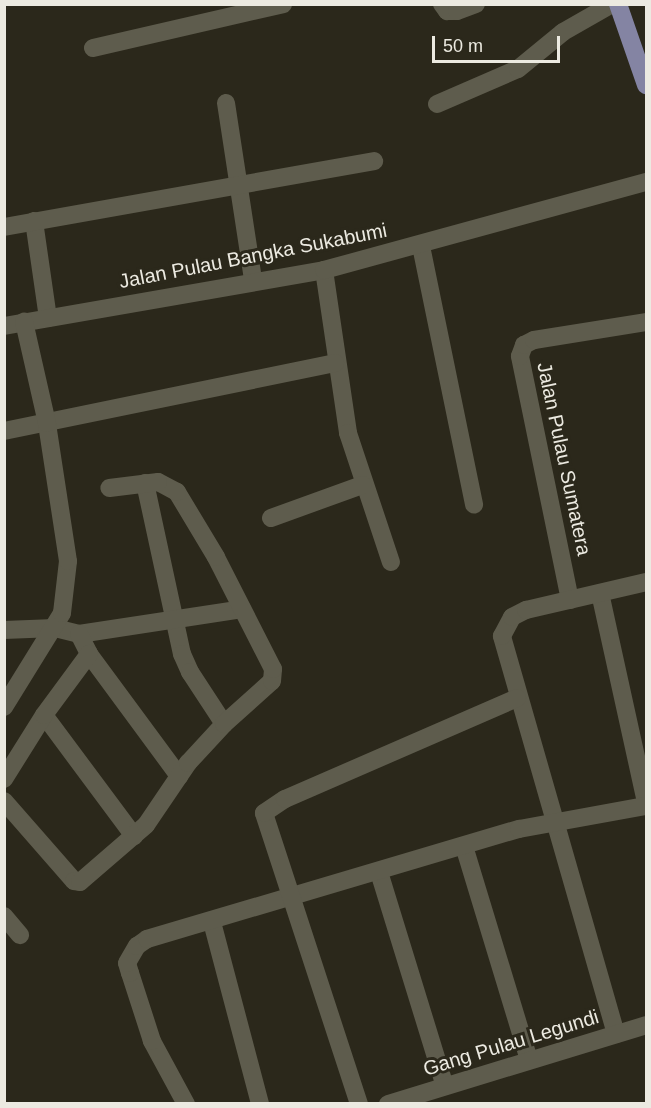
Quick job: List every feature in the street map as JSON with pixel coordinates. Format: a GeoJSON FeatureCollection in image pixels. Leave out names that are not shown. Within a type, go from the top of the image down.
{"type":"FeatureCollection","features":[{"type":"Feature","properties":{"kind":"main road"},"geometry":{"type":"LineString","coordinates":[[618,4],[646,85]]}},
{"type":"Feature","properties":{"kind":"street"},"geometry":{"type":"LineString","coordinates":[[442,4],[447,11],[457,11],[476,4]]}},
{"type":"Feature","properties":{"kind":"street"},"geometry":{"type":"LineString","coordinates":[[437,104],[518,69],[563,32],[612,4]]}},
{"type":"Feature","properties":{"kind":"street"},"geometry":{"type":"LineString","coordinates":[[93,48],[273,6]]}},
{"type":"Feature","properties":{"kind":"street"},"geometry":{"type":"LineString","coordinates":[[226,104],[253,280]]}},
{"type":"Feature","properties":{"kind":"street"},"geometry":{"type":"LineString","coordinates":[[4,226],[374,161]]}},
{"type":"Feature","properties":{"kind":"street","name":"Jalan Pulau Bangka Sukabumi"},"geometry":{"type":"LineString","coordinates":[[4,326],[253,280],[324,270],[421,246],[646,182]]}},
{"type":"Feature","properties":{"kind":"street"},"geometry":{"type":"LineString","coordinates":[[34,221],[48,318]]}},
{"type":"Feature","properties":{"kind":"street"},"geometry":{"type":"LineString","coordinates":[[421,246],[474,505]]}},
{"type":"Feature","properties":{"kind":"street"},"geometry":{"type":"LineString","coordinates":[[324,270],[335,363],[363,486],[391,562]]}},
{"type":"Feature","properties":{"kind":"street"},"geometry":{"type":"LineString","coordinates":[[4,707],[55,628],[62,613],[68,561],[47,423],[24,322]]}},
{"type":"Feature","properties":{"kind":"street","name":"Jalan Pulau Sumatera"},"geometry":{"type":"LineString","coordinates":[[570,600],[520,356],[524,345],[534,340],[646,322]]}},
{"type":"Feature","properties":{"kind":"street"},"geometry":{"type":"LineString","coordinates":[[4,431],[335,363]]}},
{"type":"Feature","properties":{"kind":"street"},"geometry":{"type":"LineString","coordinates":[[4,801],[76,883],[134,836],[157,814],[179,776],[224,724],[267,687],[274,676],[242,609],[177,492],[168,484],[145,483],[109,488]]}},
{"type":"Feature","properties":{"kind":"street"},"geometry":{"type":"LineString","coordinates":[[145,483],[174,619],[190,672],[224,724]]}},
{"type":"Feature","properties":{"kind":"street"},"geometry":{"type":"LineString","coordinates":[[271,518],[363,486]]}},
{"type":"Feature","properties":{"kind":"street"},"geometry":{"type":"LineString","coordinates":[[616,1034],[502,636],[504,626],[526,610],[646,582]]}},
{"type":"Feature","properties":{"kind":"street"},"geometry":{"type":"LineString","coordinates":[[186,1104],[152,1041],[128,963],[137,946],[147,939],[292,899],[519,829],[556,824],[646,804],[600,593]]}},
{"type":"Feature","properties":{"kind":"street"},"geometry":{"type":"LineString","coordinates":[[4,630],[55,628],[79,633],[242,609]]}},
{"type":"Feature","properties":{"kind":"street"},"geometry":{"type":"LineString","coordinates":[[79,633],[89,654],[179,776]]}},
{"type":"Feature","properties":{"kind":"street"},"geometry":{"type":"LineString","coordinates":[[4,779],[44,715],[89,654]]}},
{"type":"Feature","properties":{"kind":"street"},"geometry":{"type":"LineString","coordinates":[[359,1104],[264,817],[267,809],[518,698]]}},
{"type":"Feature","properties":{"kind":"street"},"geometry":{"type":"LineString","coordinates":[[44,715],[134,836]]}},
{"type":"Feature","properties":{"kind":"street"},"geometry":{"type":"LineString","coordinates":[[464,846],[529,1060]]}},
{"type":"Feature","properties":{"kind":"street"},"geometry":{"type":"LineString","coordinates":[[379,872],[445,1086]]}},
{"type":"Feature","properties":{"kind":"street"},"geometry":{"type":"LineString","coordinates":[[4,916],[20,935]]}},
{"type":"Feature","properties":{"kind":"street"},"geometry":{"type":"LineString","coordinates":[[212,922],[260,1104]]}},
{"type":"Feature","properties":{"kind":"street","name":"Gang Pulau Legundi"},"geometry":{"type":"LineString","coordinates":[[388,1104],[646,1025]]}}]}
